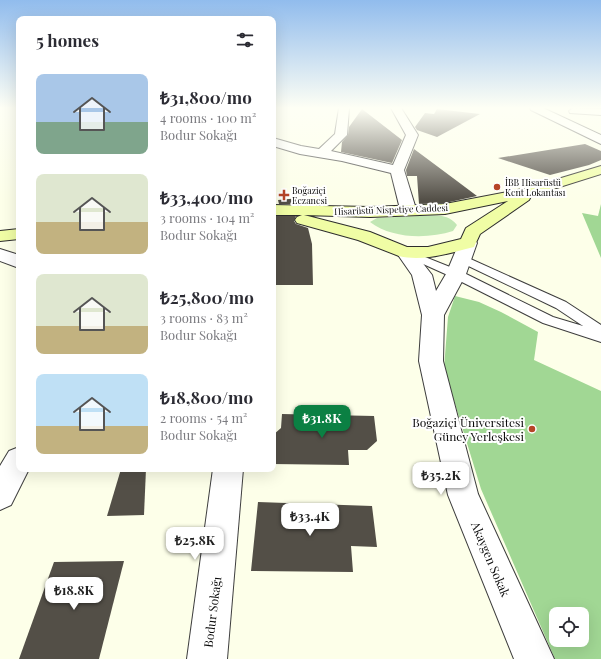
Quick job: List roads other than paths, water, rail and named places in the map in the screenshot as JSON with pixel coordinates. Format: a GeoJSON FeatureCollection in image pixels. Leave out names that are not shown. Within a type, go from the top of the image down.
{"type":"FeatureCollection","features":[{"type":"Feature","properties":{"kind":"main road","name":"Hisarüstü Nispetiye Caddesi"},"geometry":{"type":"LineString","coordinates":[[276,210],[370,212],[408,209],[445,209],[531,192],[601,170]]}},
{"type":"Feature","properties":{"kind":"main road","name":"Hisarüstü Nispetiye Caddesi"},"geometry":{"type":"LineString","coordinates":[[276,215],[317,222],[364,236],[404,252],[464,252],[531,192]]}},
{"type":"Feature","properties":{"kind":"main road"},"geometry":{"type":"LineString","coordinates":[[445,209],[462,216],[469,224],[464,252]]}},
{"type":"Feature","properties":{"kind":"main road"},"geometry":{"type":"LineString","coordinates":[[364,236],[357,229],[360,221],[370,212]]}},
{"type":"Feature","properties":{"kind":"main road"},"geometry":{"type":"LineString","coordinates":[[0,236],[16,234]]}},
{"type":"Feature","properties":{"kind":"street"},"geometry":{"type":"LineString","coordinates":[[321,154],[337,139]]}},
{"type":"Feature","properties":{"kind":"street"},"geometry":{"type":"LineString","coordinates":[[408,209],[397,170],[410,139]]}},
{"type":"Feature","properties":{"kind":"street"},"geometry":{"type":"LineString","coordinates":[[276,143],[300,150],[342,157],[397,170]]}},
{"type":"Feature","properties":{"kind":"street"},"geometry":{"type":"LineString","coordinates":[[404,252],[422,275],[433,315]]}},
{"type":"Feature","properties":{"kind":"street"},"geometry":{"type":"LineString","coordinates":[[433,315],[464,252]]}},
{"type":"Feature","properties":{"kind":"street"},"geometry":{"type":"LineString","coordinates":[[0,254],[16,261]]}},
{"type":"Feature","properties":{"kind":"street","name":"Akaygen Sokak"},"geometry":{"type":"LineString","coordinates":[[433,315],[431,360],[463,495],[534,659]]}},
{"type":"Feature","properties":{"kind":"street"},"geometry":{"type":"LineString","coordinates":[[0,494],[16,465]]}},
{"type":"Feature","properties":{"kind":"street","name":"Bodur Sokağı"},"geometry":{"type":"LineString","coordinates":[[207,659],[228,472]]}},
{"type":"Feature","properties":{"kind":"lane"},"geometry":{"type":"LineString","coordinates":[[404,252],[464,252],[561,305],[601,332]]}},
{"type":"Feature","properties":{"kind":"lane"},"geometry":{"type":"LineString","coordinates":[[464,252],[548,320],[601,338]]}},
{"type":"Feature","properties":{"kind":"place","name":"İBB Hisarüstü Kent Lokantası"},"geometry":{"type":"Point","coordinates":[497,187]}},
{"type":"Feature","properties":{"kind":"place","name":"Boğaziçi Eczanesi"},"geometry":{"type":"Point","coordinates":[284,195]}},
{"type":"Feature","properties":{"kind":"place","name":"Boğaziçi Üniversitesi Güney Yerleşkesi"},"geometry":{"type":"Point","coordinates":[532,429]}}]}
